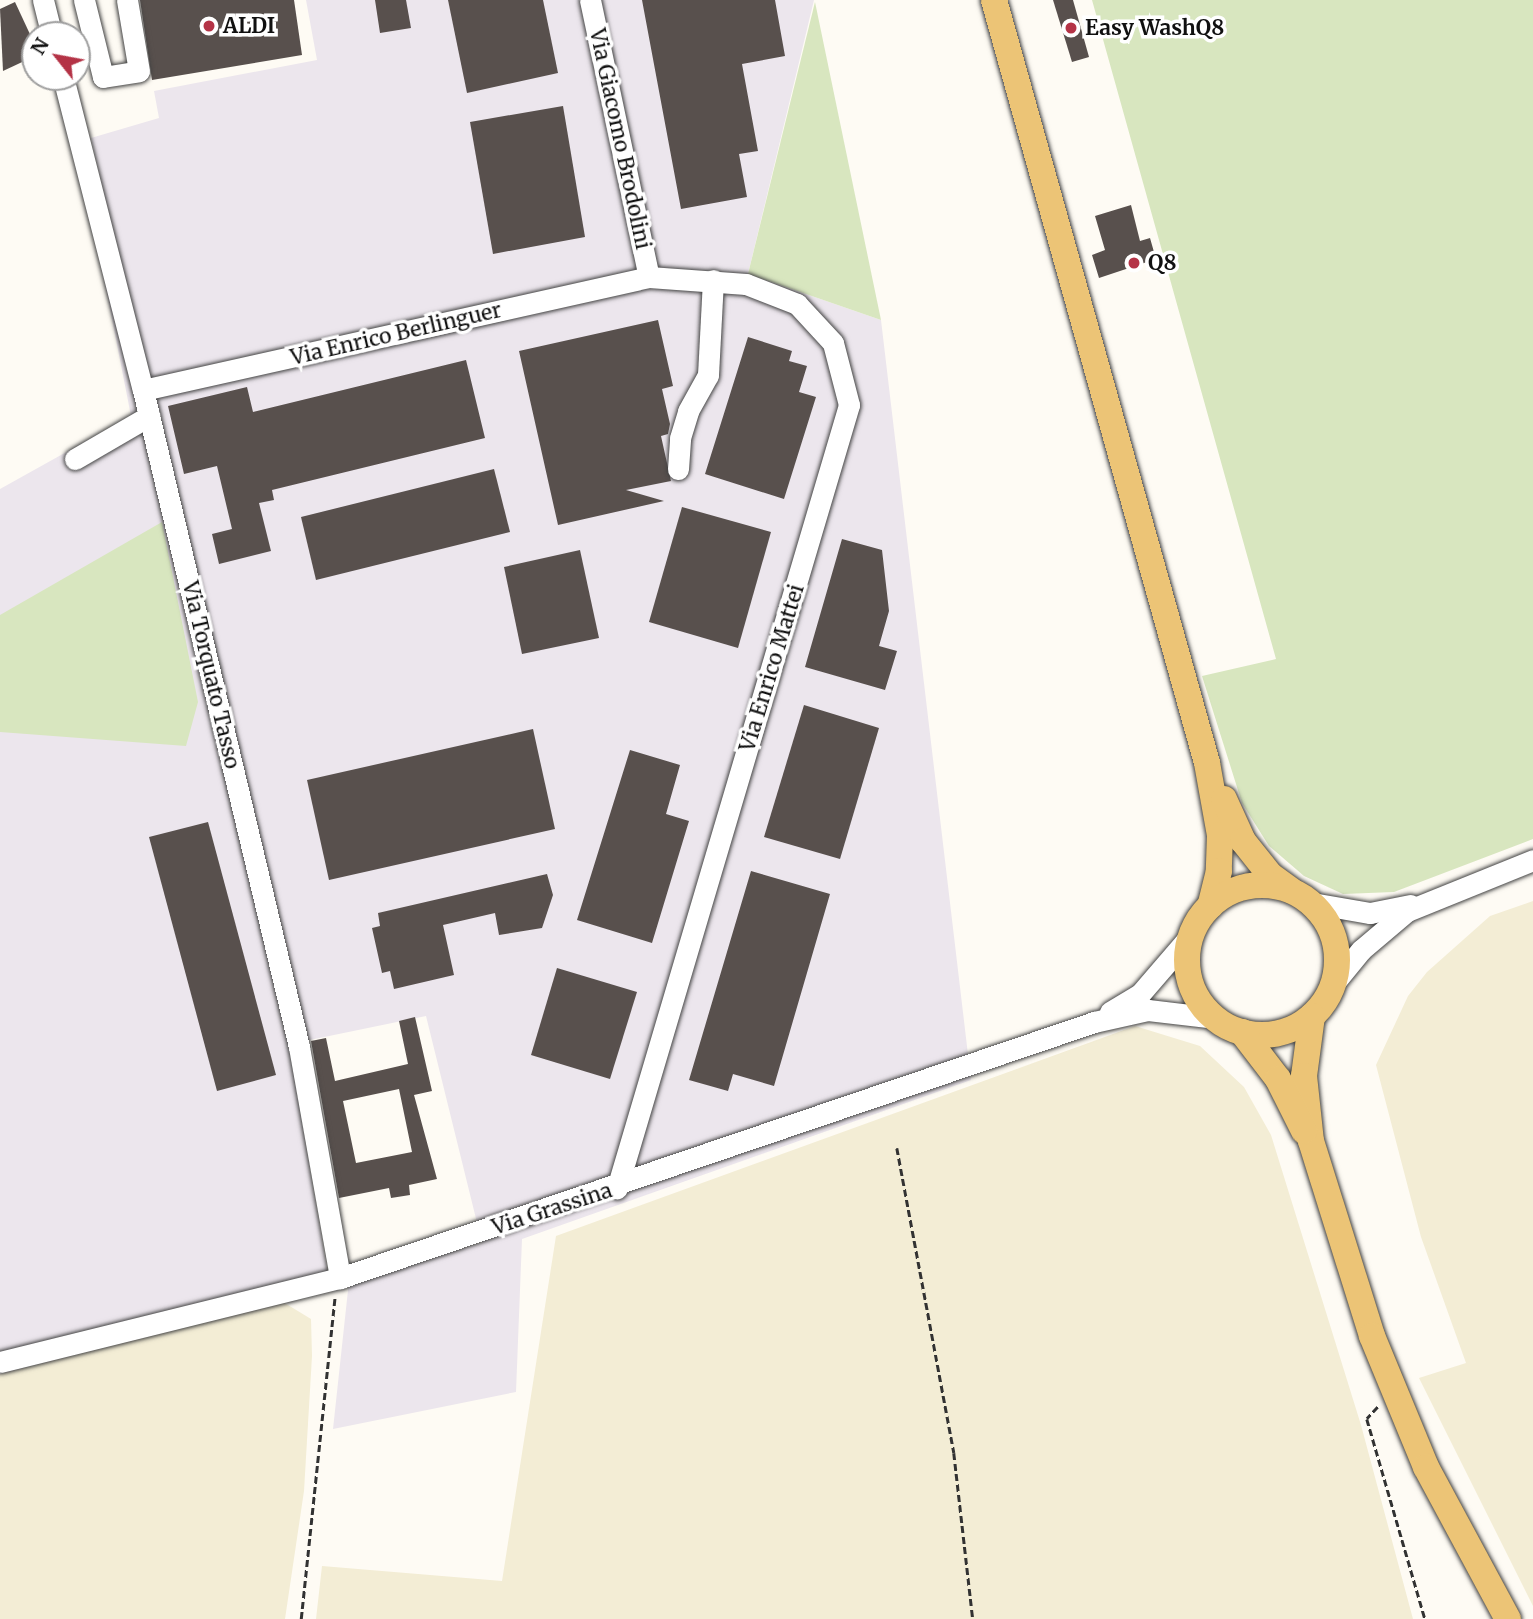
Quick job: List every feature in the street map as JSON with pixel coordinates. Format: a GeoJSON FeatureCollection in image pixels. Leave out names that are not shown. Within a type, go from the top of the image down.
{"type":"FeatureCollection","features":[{"type":"Feature","properties":{"kind":"main road"},"geometry":{"type":"LineString","coordinates":[[994,0],[1206,763],[1220,835],[1219,870],[1210,906],[1192,935],[1188,959],[1191,984],[1215,1018],[1242,1032],[1268,1035],[1293,1028],[1312,1016],[1334,983],[1335,939],[1301,897],[1270,875],[1243,841],[1206,763]]}},
{"type":"Feature","properties":{"kind":"main road"},"geometry":{"type":"LineString","coordinates":[[1210,906],[1228,893],[1252,885],[1301,897]]}},
{"type":"Feature","properties":{"kind":"main road"},"geometry":{"type":"LineString","coordinates":[[1312,1016],[1304,1076],[1311,1140],[1372,1336],[1426,1467],[1508,1619]]}},
{"type":"Feature","properties":{"kind":"main road"},"geometry":{"type":"LineString","coordinates":[[1242,1032],[1278,1079],[1311,1140]]}},
{"type":"Feature","properties":{"kind":"street"},"geometry":{"type":"LineString","coordinates":[[84,0],[103,78],[139,71],[127,0]]}},
{"type":"Feature","properties":{"kind":"street","name":"Via Giacomo Brodolini"},"geometry":{"type":"LineString","coordinates":[[590,0],[649,277]]}},
{"type":"Feature","properties":{"kind":"street"},"geometry":{"type":"LineString","coordinates":[[51,1],[52,21]]}},
{"type":"Feature","properties":{"kind":"street","name":"Via Torquato Tasso"},"geometry":{"type":"LineString","coordinates":[[67,91],[143,390],[299,1047],[340,1278]]}},
{"type":"Feature","properties":{"kind":"street","name":"Via Enrico Mattei"},"geometry":{"type":"LineString","coordinates":[[617,1188],[849,405],[833,342],[816,321],[797,304],[747,284],[649,277]]}},
{"type":"Feature","properties":{"kind":"street","name":"Via Enrico Berlinguer"},"geometry":{"type":"LineString","coordinates":[[143,390],[649,277]]}},
{"type":"Feature","properties":{"kind":"street"},"geometry":{"type":"LineString","coordinates":[[678,469],[680,438],[688,411],[708,375],[713,280]]}},
{"type":"Feature","properties":{"kind":"street"},"geometry":{"type":"LineString","coordinates":[[75,459],[149,416]]}},
{"type":"Feature","properties":{"kind":"street"},"geometry":{"type":"LineString","coordinates":[[1301,897],[1370,913],[1423,902],[1533,859]]}},
{"type":"Feature","properties":{"kind":"street"},"geometry":{"type":"LineString","coordinates":[[1334,983],[1387,925],[1423,902]]}},
{"type":"Feature","properties":{"kind":"street","name":"Via Grassina"},"geometry":{"type":"LineString","coordinates":[[1094,1022],[1140,994],[1192,935]]}},
{"type":"Feature","properties":{"kind":"street","name":"Via Grassina"},"geometry":{"type":"LineString","coordinates":[[0,1362],[340,1278],[617,1188],[1094,1022],[1148,1010],[1215,1018]]}},
{"type":"Feature","properties":{"kind":"path"},"geometry":{"type":"LineString","coordinates":[[897,1148],[954,1453],[973,1619]]}},
{"type":"Feature","properties":{"kind":"path"},"geometry":{"type":"LineString","coordinates":[[301,1619],[330,1321],[340,1278]]}},
{"type":"Feature","properties":{"kind":"path"},"geometry":{"type":"LineString","coordinates":[[1394,1391],[1367,1419],[1425,1619]]}},
{"type":"Feature","properties":{"kind":"shaded area"},"geometry":{"type":"Polygon","coordinates":[[[306,0],[814,0],[748,274],[881,320],[971,1080],[522,1239],[516,1392],[333,1429],[349,1281],[482,1243],[426,1016],[300,1042],[290,1052],[330,1287],[112,1348],[0,1374],[0,489],[131,416],[98,248],[114,238],[91,138],[159,118],[154,91],[317,60],[306,0]]]}},
{"type":"Feature","properties":{"kind":"shaded area"},"geometry":{"type":"Polygon","coordinates":[[[1533,901],[1533,1606],[1419,1378],[1466,1363],[1421,1237],[1376,1065],[1408,996],[1427,972],[1490,916],[1533,901]]]}},
{"type":"Feature","properties":{"kind":"shaded area"},"geometry":{"type":"Polygon","coordinates":[[[1135,1026],[1200,1046],[1244,1087],[1271,1135],[1361,1425],[1413,1619],[316,1619],[322,1566],[502,1581],[556,1236],[1135,1026]]]}},
{"type":"Feature","properties":{"kind":"shaded area"},"geometry":{"type":"Polygon","coordinates":[[[283,1302],[311,1319],[312,1356],[304,1491],[285,1619],[0,1619],[0,1374],[283,1302]]]}},
{"type":"Feature","properties":{"kind":"green space"},"geometry":{"type":"Polygon","coordinates":[[[1092,0],[1533,0],[1533,839],[1394,892],[1343,894],[1304,876],[1269,846],[1242,803],[1202,676],[1276,659],[1092,0]]]}},
{"type":"Feature","properties":{"kind":"green space"},"geometry":{"type":"Polygon","coordinates":[[[815,2],[881,320],[748,274],[815,2]]]}},
{"type":"Feature","properties":{"kind":"green space"},"geometry":{"type":"Polygon","coordinates":[[[162,522],[198,702],[186,746],[0,732],[0,615],[162,522]]]}},
{"type":"Feature","properties":{"kind":"building"},"geometry":{"type":"Polygon","coordinates":[[[140,0],[294,0],[302,55],[152,80],[140,0]]]}},
{"type":"Feature","properties":{"kind":"building"},"geometry":{"type":"Polygon","coordinates":[[[375,0],[406,0],[411,28],[380,33],[375,0]]]}},
{"type":"Feature","properties":{"kind":"building"},"geometry":{"type":"Polygon","coordinates":[[[448,0],[543,0],[558,73],[467,93],[448,0]]]}},
{"type":"Feature","properties":{"kind":"building"},"geometry":{"type":"Polygon","coordinates":[[[642,0],[775,0],[785,56],[742,64],[758,151],[739,154],[747,197],[681,209],[642,0]]]}},
{"type":"Feature","properties":{"kind":"building","name":"Easy WashQ8"},"geometry":{"type":"Polygon","coordinates":[[[1053,0],[1073,0],[1089,57],[1072,62],[1053,0]]]}},
{"type":"Feature","properties":{"kind":"building"},"geometry":{"type":"Polygon","coordinates":[[[15,2],[24,21],[21,21],[21,63],[3,71],[0,9],[15,2]]]}},
{"type":"Feature","properties":{"kind":"building"},"geometry":{"type":"Polygon","coordinates":[[[563,106],[585,237],[493,254],[470,122],[563,106]]]}},
{"type":"Feature","properties":{"kind":"building"},"geometry":{"type":"Polygon","coordinates":[[[1131,205],[1140,241],[1150,238],[1156,259],[1099,278],[1092,255],[1105,250],[1095,216],[1131,205]]]}},
{"type":"Feature","properties":{"kind":"building"},"geometry":{"type":"Polygon","coordinates":[[[658,320],[673,386],[662,389],[670,424],[668,434],[661,436],[671,481],[626,490],[664,501],[558,525],[519,351],[658,320]]]}},
{"type":"Feature","properties":{"kind":"building"},"geometry":{"type":"Polygon","coordinates":[[[748,337],[792,351],[789,361],[807,366],[799,392],[816,397],[784,499],[705,474],[748,337]]]}},
{"type":"Feature","properties":{"kind":"building"},"geometry":{"type":"Polygon","coordinates":[[[466,360],[485,438],[272,490],[274,500],[259,503],[271,551],[219,564],[212,534],[232,529],[217,466],[184,474],[168,406],[247,387],[253,412],[466,360]]]}},
{"type":"Feature","properties":{"kind":"building"},"geometry":{"type":"Polygon","coordinates":[[[494,469],[510,532],[316,580],[301,517],[494,469]]]}},
{"type":"Feature","properties":{"kind":"building"},"geometry":{"type":"Polygon","coordinates":[[[682,507],[771,532],[738,648],[649,622],[682,507]]]}},
{"type":"Feature","properties":{"kind":"building"},"geometry":{"type":"Polygon","coordinates":[[[842,539],[882,550],[889,611],[879,646],[897,651],[885,690],[805,667],[842,539]]]}},
{"type":"Feature","properties":{"kind":"building"},"geometry":{"type":"Polygon","coordinates":[[[580,550],[599,638],[522,654],[504,567],[580,550]]]}},
{"type":"Feature","properties":{"kind":"building"},"geometry":{"type":"Polygon","coordinates":[[[804,705],[879,728],[840,859],[764,837],[804,705]]]}},
{"type":"Feature","properties":{"kind":"building"},"geometry":{"type":"Polygon","coordinates":[[[533,729],[555,829],[329,880],[307,780],[533,729]]]}},
{"type":"Feature","properties":{"kind":"building"},"geometry":{"type":"Polygon","coordinates":[[[630,750],[680,765],[666,814],[689,821],[652,943],[577,920],[630,750]]]}},
{"type":"Feature","properties":{"kind":"building"},"geometry":{"type":"Polygon","coordinates":[[[208,822],[276,1075],[217,1091],[149,837],[208,822]]]}},
{"type":"Feature","properties":{"kind":"building"},"geometry":{"type":"Polygon","coordinates":[[[751,871],[830,894],[774,1086],[733,1074],[728,1091],[689,1080],[751,871]]]}},
{"type":"Feature","properties":{"kind":"building"},"geometry":{"type":"Polygon","coordinates":[[[547,874],[553,895],[542,928],[499,935],[495,913],[443,925],[454,975],[394,989],[390,971],[382,973],[372,928],[380,926],[378,913],[547,874]]]}},
{"type":"Feature","properties":{"kind":"building"},"geometry":{"type":"Polygon","coordinates":[[[557,968],[637,992],[610,1079],[531,1055],[557,968]]]}},
{"type":"Feature","properties":{"kind":"building"},"geometry":{"type":"Polygon","coordinates":[[[415,1017],[432,1091],[414,1095],[437,1179],[409,1185],[410,1195],[391,1198],[389,1188],[339,1198],[311,1041],[326,1038],[335,1081],[408,1064],[399,1021],[415,1017]],[[399,1089],[343,1101],[356,1163],[412,1152],[399,1089]]]}},
{"type":"Feature","properties":{"kind":"place","name":"ALDI"},"geometry":{"type":"Point","coordinates":[209,26]}},
{"type":"Feature","properties":{"kind":"place","name":"Easy WashQ8"},"geometry":{"type":"Point","coordinates":[1071,28]}},
{"type":"Feature","properties":{"kind":"place","name":"Q8"},"geometry":{"type":"Point","coordinates":[1134,263]}}]}
